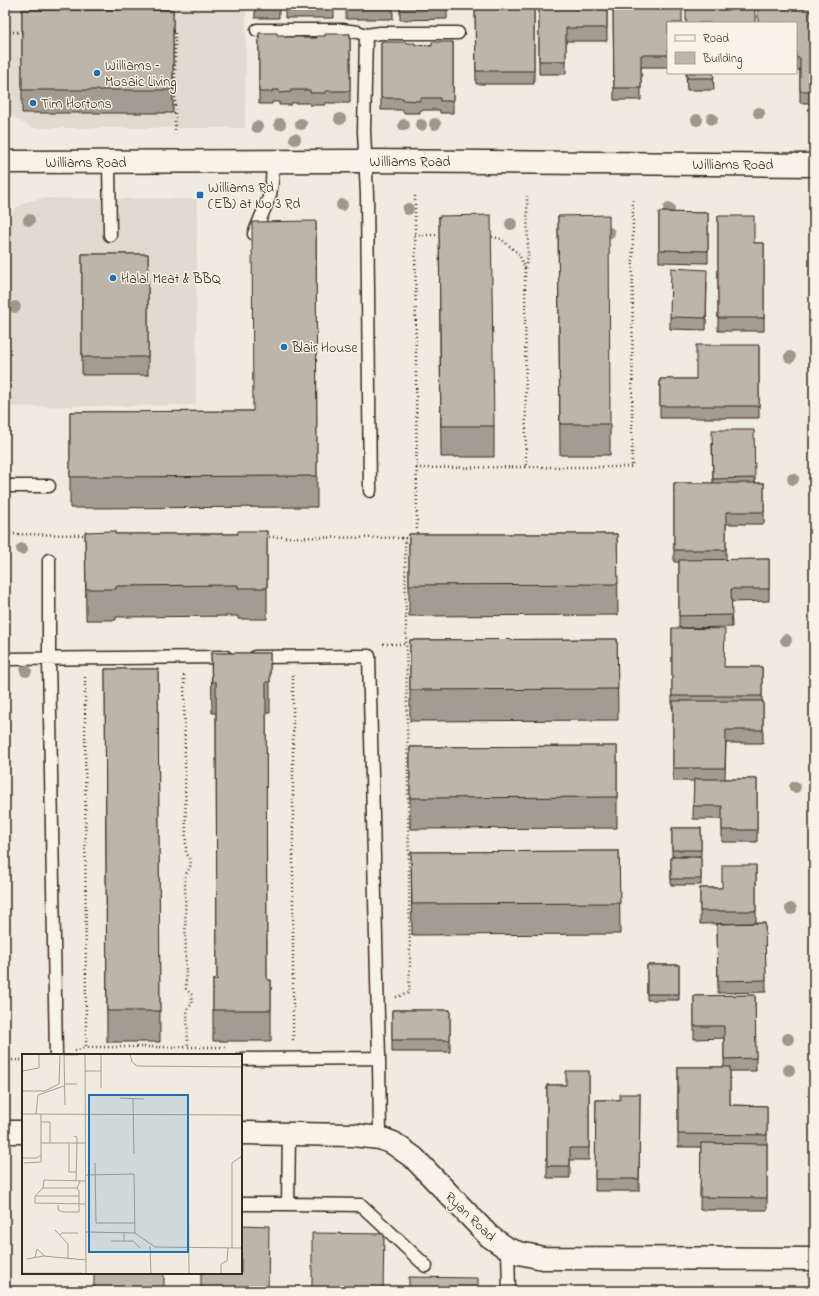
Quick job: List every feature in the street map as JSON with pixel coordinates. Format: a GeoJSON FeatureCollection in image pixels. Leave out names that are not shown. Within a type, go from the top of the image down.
{"type":"FeatureCollection","features":[{"type":"Feature","properties":{"kind":"street","name":"Williams Road"},"geometry":{"type":"LineString","coordinates":[[5,162],[365,161],[814,165]]}},
{"type":"Feature","properties":{"kind":"street"},"geometry":{"type":"LineString","coordinates":[[5,1132],[22,1132]]}},
{"type":"Feature","properties":{"kind":"street","name":"Ryan Road"},"geometry":{"type":"LineString","coordinates":[[242,1133],[353,1135],[380,1138],[393,1143],[405,1150],[489,1236],[508,1249],[519,1253],[544,1258],[814,1259]]}},
{"type":"Feature","properties":{"kind":"lane"},"geometry":{"type":"LineString","coordinates":[[257,30],[350,30],[366,35],[380,33],[458,33]]}},
{"type":"Feature","properties":{"kind":"lane"},"geometry":{"type":"LineString","coordinates":[[366,35],[365,161],[367,195],[370,491]]}},
{"type":"Feature","properties":{"kind":"lane"},"geometry":{"type":"LineString","coordinates":[[254,234],[268,203],[272,182],[273,161]]}},
{"type":"Feature","properties":{"kind":"lane"},"geometry":{"type":"LineString","coordinates":[[109,162],[110,235]]}},
{"type":"Feature","properties":{"kind":"lane"},"geometry":{"type":"LineString","coordinates":[[5,486],[49,486]]}},
{"type":"Feature","properties":{"kind":"lane"},"geometry":{"type":"LineString","coordinates":[[49,560],[49,659],[56,1054]]}},
{"type":"Feature","properties":{"kind":"lane"},"geometry":{"type":"LineString","coordinates":[[5,659],[370,656],[380,1138]]}},
{"type":"Feature","properties":{"kind":"lane"},"geometry":{"type":"LineString","coordinates":[[242,1059],[379,1058]]}},
{"type":"Feature","properties":{"kind":"lane"},"geometry":{"type":"LineString","coordinates":[[288,1134],[288,1204]]}},
{"type":"Feature","properties":{"kind":"lane"},"geometry":{"type":"LineString","coordinates":[[242,1204],[361,1205],[426,1266]]}},
{"type":"Feature","properties":{"kind":"lane"},"geometry":{"type":"LineString","coordinates":[[508,1249],[509,1291]]}},
{"type":"Feature","properties":{"kind":"path"},"geometry":{"type":"LineString","coordinates":[[167,31],[175,31],[175,134]]}},
{"type":"Feature","properties":{"kind":"path"},"geometry":{"type":"LineString","coordinates":[[5,32],[28,32]]}},
{"type":"Feature","properties":{"kind":"path"},"geometry":{"type":"LineString","coordinates":[[415,196],[416,538]]}},
{"type":"Feature","properties":{"kind":"path"},"geometry":{"type":"LineString","coordinates":[[526,468],[525,269],[528,258],[527,196]]}},
{"type":"Feature","properties":{"kind":"path"},"geometry":{"type":"LineString","coordinates":[[416,468],[632,468],[633,197]]}},
{"type":"Feature","properties":{"kind":"path"},"geometry":{"type":"LineString","coordinates":[[415,235],[446,234]]}},
{"type":"Feature","properties":{"kind":"path"},"geometry":{"type":"LineString","coordinates":[[484,235],[501,239],[519,254],[525,269]]}},
{"type":"Feature","properties":{"kind":"path"},"geometry":{"type":"LineString","coordinates":[[6,534],[94,535]]}},
{"type":"Feature","properties":{"kind":"path"},"geometry":{"type":"LineString","coordinates":[[262,536],[424,538]]}},
{"type":"Feature","properties":{"kind":"path"},"geometry":{"type":"LineString","coordinates":[[378,1003],[409,993],[410,964],[405,538]]}},
{"type":"Feature","properties":{"kind":"path"},"geometry":{"type":"LineString","coordinates":[[188,1047],[187,1009],[192,1004],[192,995],[186,989],[185,875],[191,868],[191,859],[186,853],[184,673],[189,672]]}},
{"type":"Feature","properties":{"kind":"path"},"geometry":{"type":"LineString","coordinates":[[292,672],[293,1047]]}},
{"type":"Feature","properties":{"kind":"path"},"geometry":{"type":"LineString","coordinates":[[85,673],[86,1048],[233,1047]]}},
{"type":"Feature","properties":{"kind":"path"},"geometry":{"type":"LineString","coordinates":[[8,1060],[22,1060]]}},
{"type":"Feature","properties":{"kind":"shaded area"},"geometry":{"type":"Polygon","coordinates":[[[8,5],[246,5],[245,128],[33,128],[17,120],[10,112],[8,5]]]}},
{"type":"Feature","properties":{"kind":"shaded area"},"geometry":{"type":"Polygon","coordinates":[[[42,198],[197,199],[196,405],[6,407],[10,220],[14,210],[23,203],[42,198]]]}},
{"type":"Feature","properties":{"kind":"building"},"geometry":{"type":"Polygon","coordinates":[[[279,5],[279,6],[255,6],[279,5]]]}},
{"type":"Feature","properties":{"kind":"building"},"geometry":{"type":"Polygon","coordinates":[[[334,5],[334,6],[285,6],[334,5]]]}},
{"type":"Feature","properties":{"kind":"building"},"geometry":{"type":"Polygon","coordinates":[[[346,5],[393,5],[393,7],[346,7],[346,5]]]}},
{"type":"Feature","properties":{"kind":"building"},"geometry":{"type":"Polygon","coordinates":[[[400,5],[447,5],[447,7],[400,7],[400,5]]]}},
{"type":"Feature","properties":{"kind":"building"},"geometry":{"type":"Polygon","coordinates":[[[475,5],[534,5],[534,71],[476,71],[475,5]]]}},
{"type":"Feature","properties":{"kind":"building"},"geometry":{"type":"Polygon","coordinates":[[[539,5],[607,5],[607,28],[566,28],[566,61],[539,61],[539,5]]]}},
{"type":"Feature","properties":{"kind":"building"},"geometry":{"type":"Polygon","coordinates":[[[613,5],[682,5],[682,22],[667,22],[667,55],[641,55],[641,88],[614,88],[613,5]]]}},
{"type":"Feature","properties":{"kind":"building"},"geometry":{"type":"Polygon","coordinates":[[[686,5],[755,5],[755,22],[686,22],[686,5]]]}},
{"type":"Feature","properties":{"kind":"building"},"geometry":{"type":"Polygon","coordinates":[[[758,5],[814,5],[814,91],[800,91],[800,58],[797,58],[797,22],[758,22],[758,5]]]}},
{"type":"Feature","properties":{"kind":"building","name":"Williams – Mosaic Living"},"geometry":{"type":"Polygon","coordinates":[[[22,10],[173,10],[173,90],[22,90],[22,10]]]}},
{"type":"Feature","properties":{"kind":"building"},"geometry":{"type":"Polygon","coordinates":[[[259,33],[277,33],[277,35],[284,35],[284,37],[303,38],[317,38],[317,36],[325,36],[325,34],[350,34],[350,91],[325,91],[325,93],[310,93],[310,90],[291,90],[291,92],[279,93],[279,90],[272,90],[272,92],[259,92],[259,33]]]}},
{"type":"Feature","properties":{"kind":"building"},"geometry":{"type":"Polygon","coordinates":[[[381,42],[406,42],[415,43],[415,45],[432,46],[432,42],[453,42],[453,101],[440,101],[440,98],[420,98],[420,101],[403,100],[403,98],[381,98],[381,42]]]}},
{"type":"Feature","properties":{"kind":"building"},"geometry":{"type":"Polygon","coordinates":[[[687,74],[713,74],[714,78],[687,78],[687,74]]]}},
{"type":"Feature","properties":{"kind":"building"},"geometry":{"type":"Polygon","coordinates":[[[659,212],[708,213],[708,251],[659,250],[659,212]]]}},
{"type":"Feature","properties":{"kind":"building"},"geometry":{"type":"Polygon","coordinates":[[[491,215],[494,426],[441,426],[439,216],[491,215]]]}},
{"type":"Feature","properties":{"kind":"building"},"geometry":{"type":"Polygon","coordinates":[[[609,215],[610,424],[560,424],[558,216],[609,215]]]}},
{"type":"Feature","properties":{"kind":"building"},"geometry":{"type":"Polygon","coordinates":[[[718,216],[754,216],[754,243],[764,243],[764,318],[718,318],[718,216]]]}},
{"type":"Feature","properties":{"kind":"building","name":"Blair House"},"geometry":{"type":"Polygon","coordinates":[[[316,221],[317,476],[70,477],[70,412],[253,411],[252,222],[316,221]]]}},
{"type":"Feature","properties":{"kind":"building"},"geometry":{"type":"Polygon","coordinates":[[[82,254],[148,254],[148,357],[82,357],[82,254]]]}},
{"type":"Feature","properties":{"kind":"building"},"geometry":{"type":"Polygon","coordinates":[[[671,268],[707,270],[706,318],[670,317],[671,268]]]}},
{"type":"Feature","properties":{"kind":"building"},"geometry":{"type":"Polygon","coordinates":[[[696,345],[759,345],[759,406],[660,406],[660,379],[696,379],[696,345]]]}},
{"type":"Feature","properties":{"kind":"building"},"geometry":{"type":"Polygon","coordinates":[[[712,430],[754,430],[755,478],[713,479],[712,430]]]}},
{"type":"Feature","properties":{"kind":"building"},"geometry":{"type":"Polygon","coordinates":[[[674,483],[764,483],[764,512],[726,512],[726,550],[674,550],[674,483]]]}},
{"type":"Feature","properties":{"kind":"building"},"geometry":{"type":"Polygon","coordinates":[[[115,531],[115,534],[238,534],[238,531],[267,531],[267,588],[238,588],[238,585],[116,586],[116,589],[86,589],[85,532],[115,531]]]}},
{"type":"Feature","properties":{"kind":"building"},"geometry":{"type":"Polygon","coordinates":[[[409,534],[617,534],[618,584],[409,585],[409,534]]]}},
{"type":"Feature","properties":{"kind":"building"},"geometry":{"type":"Polygon","coordinates":[[[769,559],[769,589],[731,589],[732,615],[679,616],[679,560],[769,559]]]}},
{"type":"Feature","properties":{"kind":"building"},"geometry":{"type":"Polygon","coordinates":[[[672,628],[725,629],[724,667],[762,667],[762,696],[672,696],[672,628]]]}},
{"type":"Feature","properties":{"kind":"building"},"geometry":{"type":"Polygon","coordinates":[[[617,639],[618,689],[410,690],[410,640],[617,639]]]}},
{"type":"Feature","properties":{"kind":"building"},"geometry":{"type":"Polygon","coordinates":[[[211,653],[270,653],[270,682],[266,682],[267,980],[271,980],[271,1010],[213,1010],[213,980],[217,980],[216,682],[212,682],[211,653]]]}},
{"type":"Feature","properties":{"kind":"building"},"geometry":{"type":"Polygon","coordinates":[[[105,669],[158,669],[160,1011],[107,1011],[105,669]]]}},
{"type":"Feature","properties":{"kind":"building"},"geometry":{"type":"Polygon","coordinates":[[[673,701],[763,701],[763,730],[726,730],[725,768],[673,768],[673,701]]]}},
{"type":"Feature","properties":{"kind":"building"},"geometry":{"type":"Polygon","coordinates":[[[617,746],[617,797],[410,798],[410,747],[617,746]]]}},
{"type":"Feature","properties":{"kind":"building"},"geometry":{"type":"Polygon","coordinates":[[[694,779],[757,779],[757,830],[722,830],[722,806],[693,806],[694,779]]]}},
{"type":"Feature","properties":{"kind":"building"},"geometry":{"type":"Polygon","coordinates":[[[672,828],[701,828],[701,850],[672,850],[672,828]]]}},
{"type":"Feature","properties":{"kind":"building"},"geometry":{"type":"Polygon","coordinates":[[[619,851],[620,903],[412,904],[411,852],[619,851]]]}},
{"type":"Feature","properties":{"kind":"building"},"geometry":{"type":"Polygon","coordinates":[[[671,857],[701,857],[701,879],[671,879],[671,857]]]}},
{"type":"Feature","properties":{"kind":"building"},"geometry":{"type":"Polygon","coordinates":[[[722,865],[756,865],[756,911],[700,911],[700,888],[722,888],[722,865]]]}},
{"type":"Feature","properties":{"kind":"building"},"geometry":{"type":"Polygon","coordinates":[[[765,923],[766,980],[718,981],[717,924],[765,923]]]}},
{"type":"Feature","properties":{"kind":"building"},"geometry":{"type":"Polygon","coordinates":[[[647,965],[679,965],[679,994],[647,994],[647,965]]]}},
{"type":"Feature","properties":{"kind":"building"},"geometry":{"type":"Polygon","coordinates":[[[755,995],[756,1058],[724,1059],[724,1026],[694,1026],[694,996],[755,995]]]}},
{"type":"Feature","properties":{"kind":"building"},"geometry":{"type":"Polygon","coordinates":[[[392,1010],[450,1010],[450,1040],[392,1040],[392,1010]]]}},
{"type":"Feature","properties":{"kind":"building"},"geometry":{"type":"Polygon","coordinates":[[[678,1067],[730,1067],[730,1105],[767,1106],[767,1135],[678,1134],[678,1067]]]}},
{"type":"Feature","properties":{"kind":"building"},"geometry":{"type":"Polygon","coordinates":[[[566,1071],[589,1071],[589,1148],[570,1148],[570,1166],[547,1166],[547,1085],[566,1085],[566,1071]]]}},
{"type":"Feature","properties":{"kind":"building"},"geometry":{"type":"Polygon","coordinates":[[[620,1094],[640,1094],[639,1179],[595,1179],[596,1100],[620,1100],[620,1094]]]}},
{"type":"Feature","properties":{"kind":"building"},"geometry":{"type":"Polygon","coordinates":[[[701,1143],[767,1144],[767,1198],[700,1197],[701,1143]]]}},
{"type":"Feature","properties":{"kind":"building"},"geometry":{"type":"Polygon","coordinates":[[[242,1225],[269,1226],[268,1291],[201,1291],[201,1274],[242,1274],[242,1225]]]}},
{"type":"Feature","properties":{"kind":"building"},"geometry":{"type":"Polygon","coordinates":[[[312,1233],[384,1234],[383,1291],[312,1291],[312,1233]]]}},
{"type":"Feature","properties":{"kind":"building"},"geometry":{"type":"Polygon","coordinates":[[[94,1274],[164,1274],[164,1291],[94,1291],[94,1274]]]}},
{"type":"Feature","properties":{"kind":"building"},"geometry":{"type":"Polygon","coordinates":[[[409,1277],[478,1278],[478,1291],[409,1291],[409,1277]]]}},
{"type":"Feature","properties":{"kind":"place","name":"Williams – Mosaic Living"},"geometry":{"type":"Point","coordinates":[97,73]}},
{"type":"Feature","properties":{"kind":"place","name":"Tim Hortons"},"geometry":{"type":"Point","coordinates":[33,103]}},
{"type":"Feature","properties":{"kind":"place","name":"Williams Rd (EB) at No 3 Rd"},"geometry":{"type":"Point","coordinates":[200,195]}},
{"type":"Feature","properties":{"kind":"place","name":"Halal Meat & BBQ"},"geometry":{"type":"Point","coordinates":[113,278]}},
{"type":"Feature","properties":{"kind":"place","name":"Blair House"},"geometry":{"type":"Point","coordinates":[284,347]}}]}
